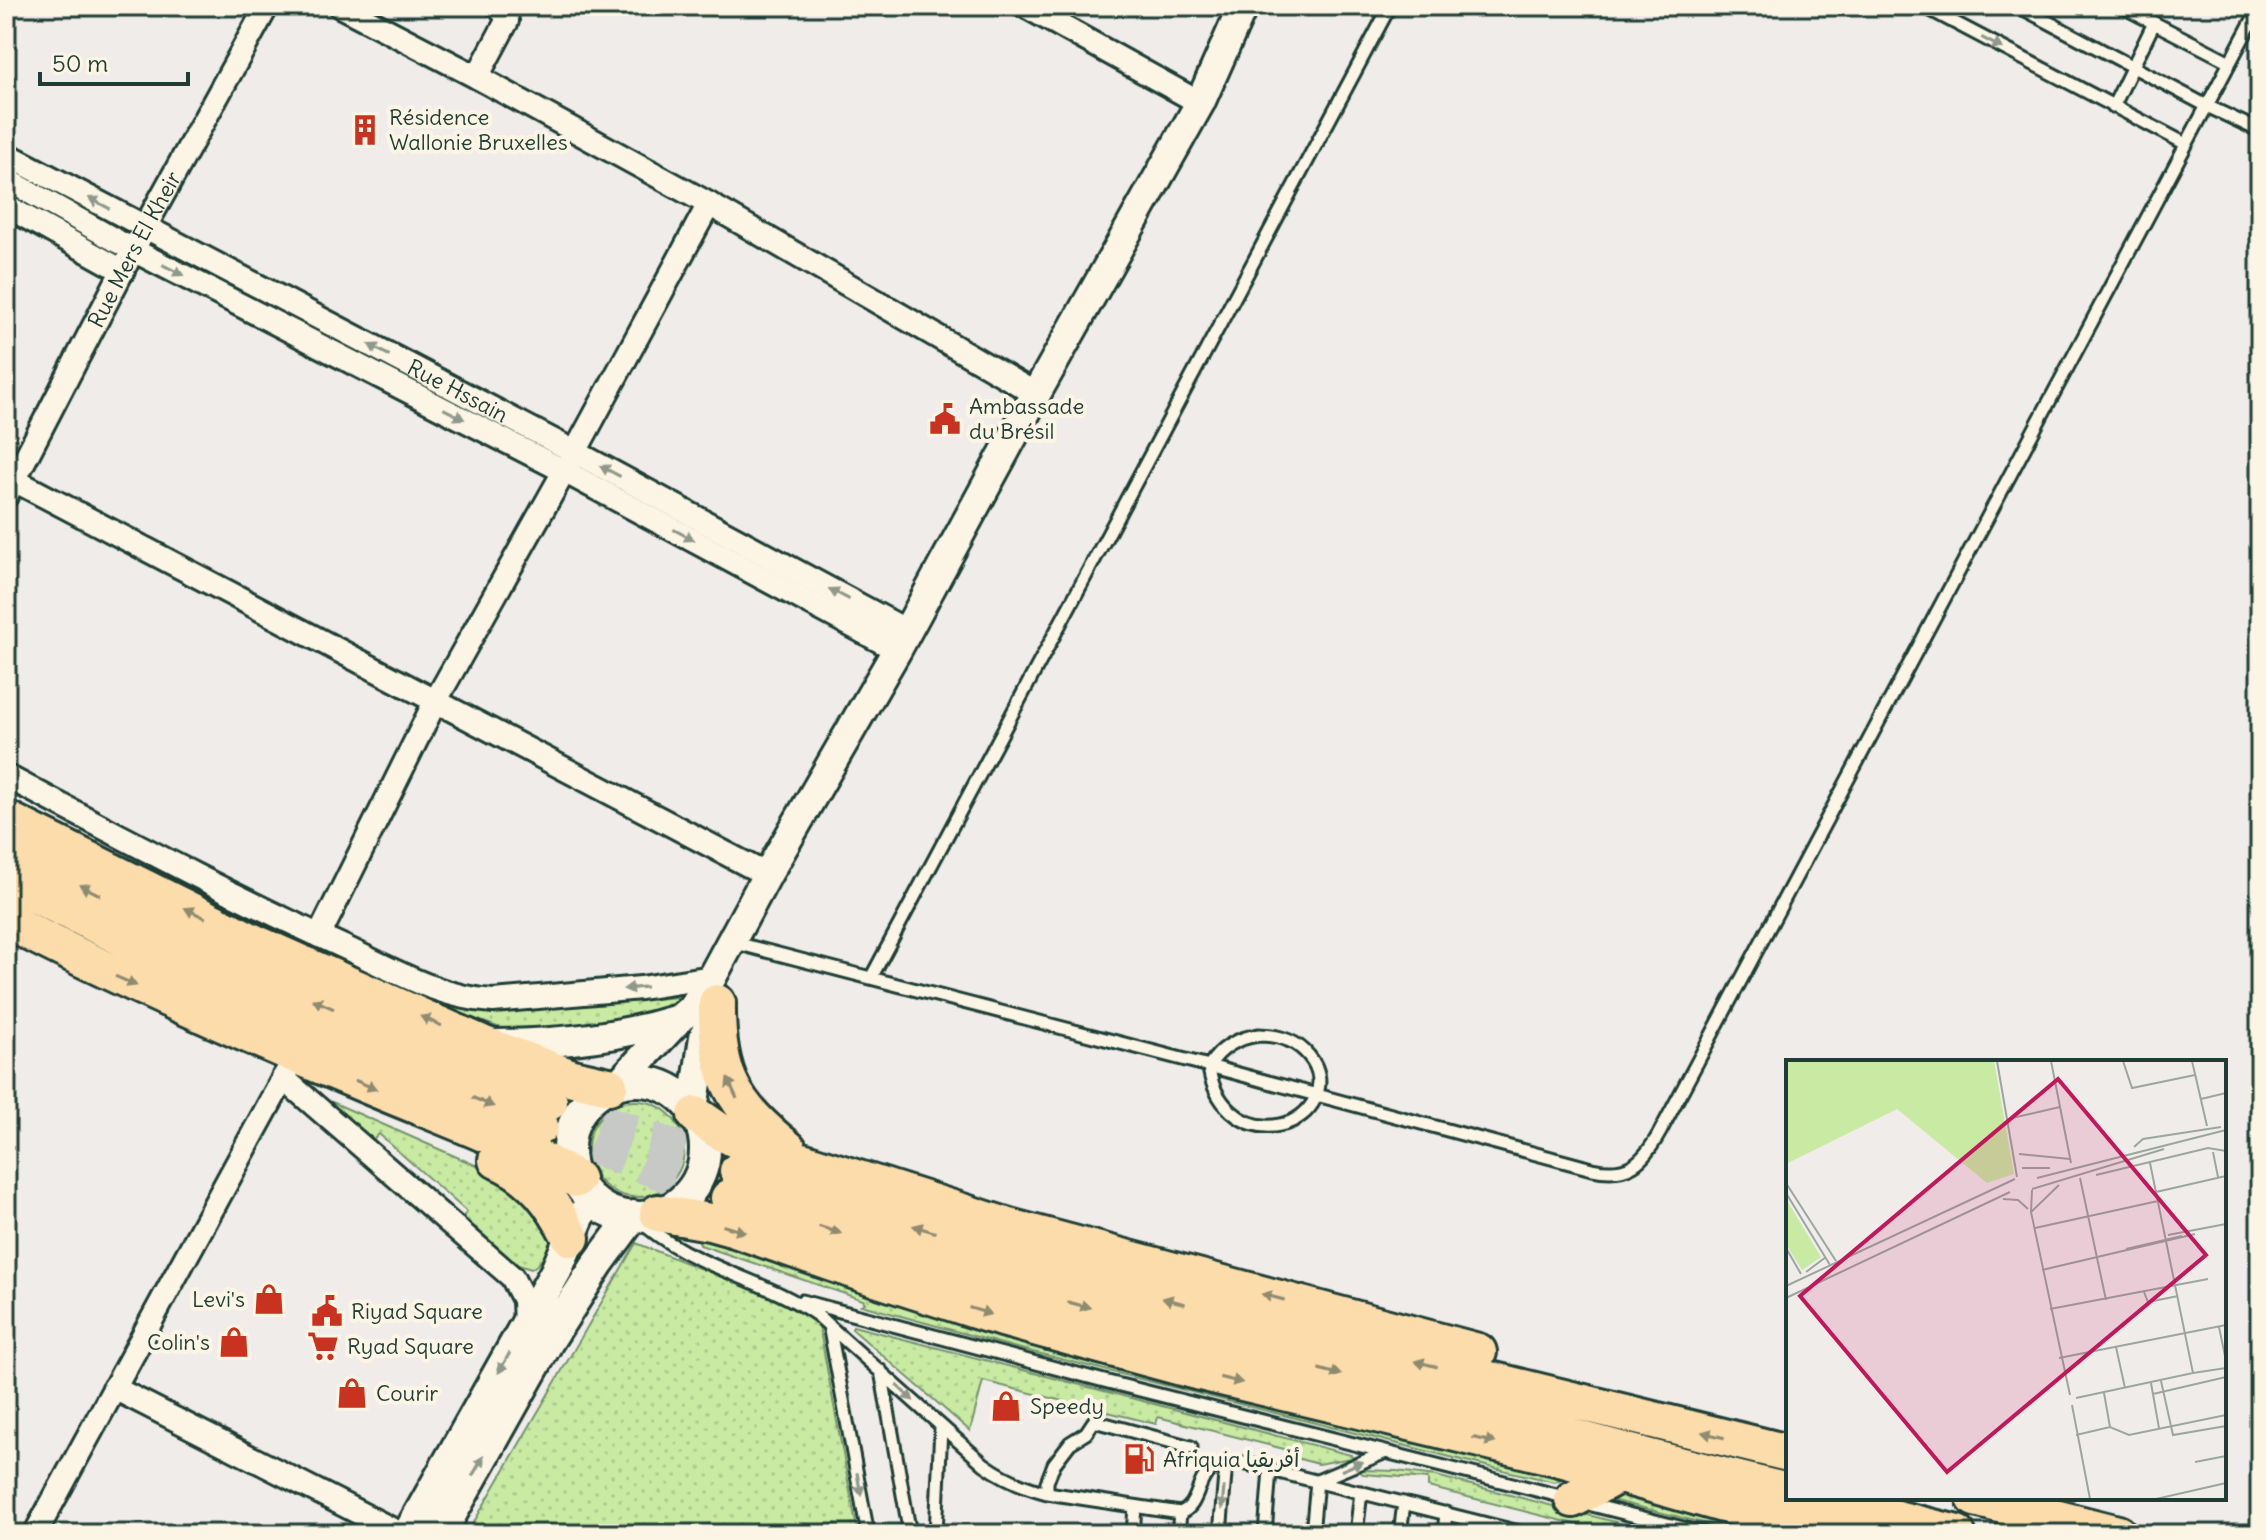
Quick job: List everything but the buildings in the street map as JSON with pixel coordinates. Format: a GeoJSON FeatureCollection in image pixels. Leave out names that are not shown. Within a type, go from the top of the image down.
{"type":"FeatureCollection","features":[{"type":"Feature","properties":{"kind":"highway"},"geometry":{"type":"LineString","coordinates":[[6,819],[259,945],[362,973],[482,1044],[573,1078],[614,1084]]}},
{"type":"Feature","properties":{"kind":"highway"},"geometry":{"type":"LineString","coordinates":[[6,849],[544,1114],[308,1029],[6,880]]}},
{"type":"Feature","properties":{"kind":"highway"},"geometry":{"type":"LineString","coordinates":[[6,920],[289,1067],[417,1106],[523,1151],[581,1186]]}},
{"type":"Feature","properties":{"kind":"highway"},"geometry":{"type":"LineString","coordinates":[[715,990],[717,1032],[731,1089],[752,1118],[805,1163]]}},
{"type":"Feature","properties":{"kind":"highway"},"geometry":{"type":"LineString","coordinates":[[417,1106],[426,1119],[450,1138],[507,1164],[534,1183],[556,1209],[571,1238]]}},
{"type":"Feature","properties":{"kind":"highway"},"geometry":{"type":"LineString","coordinates":[[694,1112],[719,1131],[739,1141],[1009,1227],[1540,1369],[1592,1389],[1638,1417]]}},
{"type":"Feature","properties":{"kind":"highway"},"geometry":{"type":"LineString","coordinates":[[1786,1453],[1194,1307],[733,1184],[995,1283],[1786,1492]]}},
{"type":"Feature","properties":{"kind":"highway"},"geometry":{"type":"LineString","coordinates":[[642,1216],[710,1222],[988,1314],[1148,1358],[1560,1458],[1829,1534]]}},
{"type":"Feature","properties":{"kind":"highway"},"geometry":{"type":"LineString","coordinates":[[1573,1499],[1650,1458]]}},
{"type":"Feature","properties":{"kind":"highway"},"geometry":{"type":"LineString","coordinates":[[1820,1500],[1957,1534]]}},
{"type":"Feature","properties":{"kind":"highway"},"geometry":{"type":"LineString","coordinates":[[1983,1500],[2118,1534]]}},
{"type":"Feature","properties":{"kind":"main road"},"geometry":{"type":"LineString","coordinates":[[440,1534],[549,1340],[599,1262],[642,1216],[673,1206],[687,1195],[697,1181],[705,1148],[703,1131],[694,1112],[682,1097],[668,1088],[635,1080],[614,1084],[594,1096],[581,1109],[569,1144],[570,1162],[581,1186],[607,1209],[642,1216]]}},
{"type":"Feature","properties":{"kind":"main road"},"geometry":{"type":"LineString","coordinates":[[408,1534],[556,1271],[571,1238],[581,1186]]}},
{"type":"Feature","properties":{"kind":"street","name":"Rue Mers El Kheir"},"geometry":{"type":"LineString","coordinates":[[10,488],[145,227],[267,6]]}},
{"type":"Feature","properties":{"kind":"street"},"geometry":{"type":"LineString","coordinates":[[340,6],[709,204],[1036,394]]}},
{"type":"Feature","properties":{"kind":"street"},"geometry":{"type":"LineString","coordinates":[[477,77],[507,21],[498,6]]}},
{"type":"Feature","properties":{"kind":"street"},"geometry":{"type":"LineString","coordinates":[[1025,6],[1200,103]]}},
{"type":"Feature","properties":{"kind":"street"},"geometry":{"type":"LineString","coordinates":[[694,1112],[704,1037],[715,990],[732,942],[1200,103],[1243,6]]}},
{"type":"Feature","properties":{"kind":"street","name":"Rue Hssain"},"geometry":{"type":"LineString","coordinates":[[6,154],[902,640]]}},
{"type":"Feature","properties":{"kind":"street","name":"Rue Hssain"},"geometry":{"type":"LineString","coordinates":[[6,179],[133,250],[569,461]]}},
{"type":"Feature","properties":{"kind":"street"},"geometry":{"type":"LineString","coordinates":[[319,936],[436,700],[709,204]]}},
{"type":"Feature","properties":{"kind":"street"},"geometry":{"type":"LineString","coordinates":[[6,206],[123,271]]}},
{"type":"Feature","properties":{"kind":"street"},"geometry":{"type":"LineString","coordinates":[[10,488],[436,700],[767,875]]}},
{"type":"Feature","properties":{"kind":"street"},"geometry":{"type":"LineString","coordinates":[[6,776],[151,853],[319,936],[362,973],[471,1000],[493,1001],[641,988],[715,990]]}},
{"type":"Feature","properties":{"kind":"street"},"geometry":{"type":"LineString","coordinates":[[614,1084],[679,1019],[715,990]]}},
{"type":"Feature","properties":{"kind":"street"},"geometry":{"type":"LineString","coordinates":[[482,1044],[589,1039],[650,1028],[679,1019]]}},
{"type":"Feature","properties":{"kind":"street"},"geometry":{"type":"LineString","coordinates":[[35,1534],[289,1067],[512,1277],[524,1300],[525,1326]]}},
{"type":"Feature","properties":{"kind":"street"},"geometry":{"type":"LineString","coordinates":[[512,1277],[535,1279],[556,1271]]}},
{"type":"Feature","properties":{"kind":"street"},"geometry":{"type":"LineString","coordinates":[[114,1388],[401,1534]]}},
{"type":"Feature","properties":{"kind":"lane"},"geometry":{"type":"LineString","coordinates":[[871,978],[1390,6]]}},
{"type":"Feature","properties":{"kind":"lane"},"geometry":{"type":"LineString","coordinates":[[1923,6],[1941,10],[2113,107],[2186,144]]}},
{"type":"Feature","properties":{"kind":"lane"},"geometry":{"type":"LineString","coordinates":[[2018,6],[2260,131]]}},
{"type":"Feature","properties":{"kind":"lane"},"geometry":{"type":"LineString","coordinates":[[2121,6],[2230,62]]}},
{"type":"Feature","properties":{"kind":"lane"},"geometry":{"type":"LineString","coordinates":[[732,942],[1599,1171],[1621,1170],[1641,1160],[1660,1132],[2260,6]]}},
{"type":"Feature","properties":{"kind":"lane"},"geometry":{"type":"LineString","coordinates":[[2113,107],[2154,23]]}},
{"type":"Feature","properties":{"kind":"lane"},"geometry":{"type":"LineString","coordinates":[[1259,1035],[1277,1037],[1294,1043],[1310,1057],[1318,1075],[1318,1095],[1305,1113],[1294,1121],[1259,1125],[1238,1116],[1221,1101],[1211,1081],[1209,1066],[1220,1052],[1234,1042],[1259,1035]]}},
{"type":"Feature","properties":{"kind":"lane"},"geometry":{"type":"LineString","coordinates":[[642,1216],[655,1234],[676,1248],[790,1298],[1707,1534]]}},
{"type":"Feature","properties":{"kind":"lane"},"geometry":{"type":"LineString","coordinates":[[790,1298],[829,1324],[994,1472],[1028,1488],[1180,1513],[1191,1507],[1207,1473],[1226,1463],[1243,1463],[1446,1513],[1490,1529],[1527,1534]]}},
{"type":"Feature","properties":{"kind":"lane"},"geometry":{"type":"LineString","coordinates":[[829,1324],[868,1534]]}},
{"type":"Feature","properties":{"kind":"lane"},"geometry":{"type":"LineString","coordinates":[[880,1370],[910,1534]]}},
{"type":"Feature","properties":{"kind":"lane"},"geometry":{"type":"LineString","coordinates":[[1047,1493],[1047,1482],[1054,1464],[1070,1443],[1086,1433],[1094,1421],[1191,1447]]}},
{"type":"Feature","properties":{"kind":"lane"},"geometry":{"type":"LineString","coordinates":[[936,1534],[941,1427]]}},
{"type":"Feature","properties":{"kind":"lane"},"geometry":{"type":"LineString","coordinates":[[1317,1481],[1386,1452]]}},
{"type":"Feature","properties":{"kind":"lane"},"geometry":{"type":"LineString","coordinates":[[1220,1534],[1226,1463]]}},
{"type":"Feature","properties":{"kind":"lane"},"geometry":{"type":"LineString","coordinates":[[1265,1534],[1270,1469]]}},
{"type":"Feature","properties":{"kind":"lane"},"geometry":{"type":"LineString","coordinates":[[1312,1534],[1317,1481]]}},
{"type":"Feature","properties":{"kind":"lane"},"geometry":{"type":"LineString","coordinates":[[1356,1534],[1361,1492]]}},
{"type":"Feature","properties":{"kind":"lane"},"geometry":{"type":"LineString","coordinates":[[1400,1534],[1404,1503]]}},
{"type":"Feature","properties":{"kind":"lane"},"geometry":{"type":"LineString","coordinates":[[1133,1534],[1135,1507]]}},
{"type":"Feature","properties":{"kind":"lane"},"geometry":{"type":"LineString","coordinates":[[1178,1534],[1180,1513]]}},
{"type":"Feature","properties":{"kind":"lane"},"geometry":{"type":"LineString","coordinates":[[1444,1534],[1446,1513]]}},
{"type":"Feature","properties":{"kind":"green space"},"geometry":{"type":"Polygon","coordinates":[[[405,984],[539,1007],[681,997],[656,1020],[514,1033],[402,992],[405,984]]]}},
{"type":"Feature","properties":{"kind":"green space"},"geometry":{"type":"Polygon","coordinates":[[[627,1101],[645,1101],[663,1109],[676,1122],[684,1140],[681,1168],[663,1189],[645,1197],[627,1197],[609,1189],[596,1176],[588,1158],[588,1140],[596,1122],[609,1109],[627,1101]]]}},
{"type":"Feature","properties":{"kind":"green space"},"geometry":{"type":"Polygon","coordinates":[[[332,1102],[484,1169],[519,1189],[552,1236],[542,1259],[531,1269],[515,1264],[462,1218],[467,1212],[379,1134],[373,1140],[332,1102]]]}},
{"type":"Feature","properties":{"kind":"green space"},"geometry":{"type":"Polygon","coordinates":[[[702,1238],[869,1295],[1557,1476],[1559,1480],[1555,1482],[1494,1468],[1013,1347],[861,1305],[865,1303],[863,1300],[700,1245],[702,1238]]]}},
{"type":"Feature","properties":{"kind":"green space"},"geometry":{"type":"Polygon","coordinates":[[[636,1243],[817,1315],[858,1534],[467,1534],[636,1243]]]}},
{"type":"Feature","properties":{"kind":"green space"},"geometry":{"type":"Polygon","coordinates":[[[853,1326],[1351,1455],[1352,1458],[1318,1464],[1292,1457],[1292,1451],[1158,1417],[1156,1424],[983,1381],[970,1431],[852,1329],[853,1326]]]}},
{"type":"Feature","properties":{"kind":"green space"},"geometry":{"type":"Polygon","coordinates":[[[1361,1470],[1436,1476],[1662,1534],[1614,1534],[1428,1487],[1428,1479],[1363,1474],[1361,1470]]]}},
{"type":"Feature","properties":{"kind":"green space"},"geometry":{"type":"Polygon","coordinates":[[[1614,1491],[1796,1534],[1747,1534],[1611,1500],[1614,1491]]]}},
{"type":"Feature","properties":{"kind":"tunnel"},"geometry":{"type":"LineString","coordinates":[[549,1102],[738,1171]]}},
{"type":"Feature","properties":{"kind":"tunnel"},"geometry":{"type":"LineString","coordinates":[[540,1126],[729,1198]]}},
{"type":"Feature","properties":{"kind":"place","name":"Résidence Wallonie Bruxelles"},"geometry":{"type":"Point","coordinates":[365,130]}},
{"type":"Feature","properties":{"kind":"place","name":"Ambassade du Brésil"},"geometry":{"type":"Point","coordinates":[945,419]}},
{"type":"Feature","properties":{"kind":"place","name":"Levi's"},"geometry":{"type":"Point","coordinates":[269,1299]}},
{"type":"Feature","properties":{"kind":"place","name":"Riyad Square"},"geometry":{"type":"Point","coordinates":[327,1311]}},
{"type":"Feature","properties":{"kind":"place","name":"Colin's"},"geometry":{"type":"Point","coordinates":[234,1342]}},
{"type":"Feature","properties":{"kind":"place","name":"Ryad Square"},"geometry":{"type":"Point","coordinates":[323,1346]}},
{"type":"Feature","properties":{"kind":"place","name":"Courir"},"geometry":{"type":"Point","coordinates":[352,1393]}},
{"type":"Feature","properties":{"kind":"place","name":"Speedy"},"geometry":{"type":"Point","coordinates":[1006,1406]}},
{"type":"Feature","properties":{"kind":"place","name":"Afriquia أفريقيا"},"geometry":{"type":"Point","coordinates":[1139,1459]}}]}
